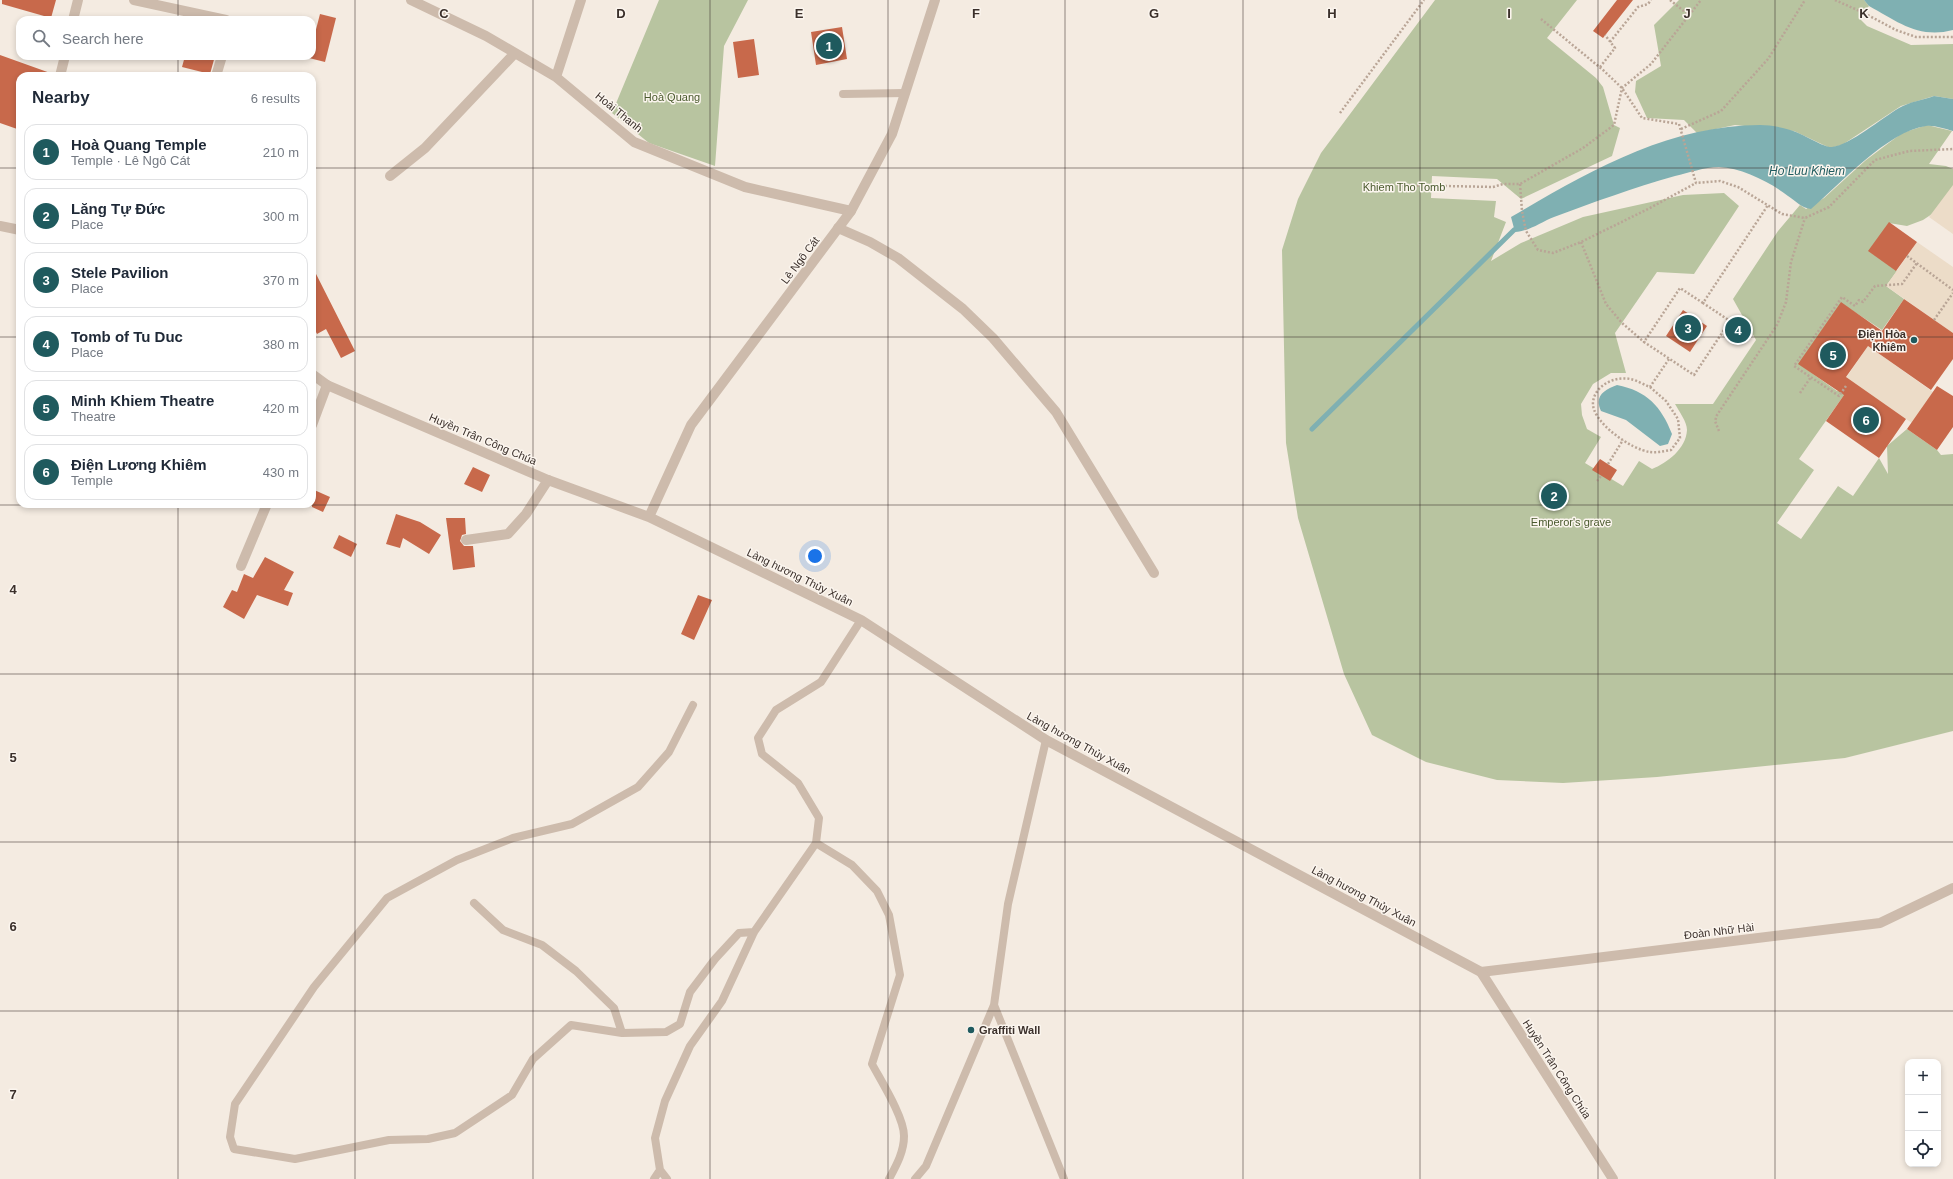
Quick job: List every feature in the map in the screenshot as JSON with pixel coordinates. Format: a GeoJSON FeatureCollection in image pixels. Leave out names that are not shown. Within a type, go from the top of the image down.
{"type":"FeatureCollection","features":[{"type":"Feature","properties":{"kind":"street"},"geometry":{"type":"LineString","coordinates":[[74,16],[78,0]]}},
{"type":"Feature","properties":{"kind":"street"},"geometry":{"type":"LineString","coordinates":[[134,0],[208,16]]}},
{"type":"Feature","properties":{"kind":"street","name":"Hoài Thanh"},"geometry":{"type":"LineString","coordinates":[[411,0],[486,36],[556,77],[634,142],[745,187],[851,212]]}},
{"type":"Feature","properties":{"kind":"street"},"geometry":{"type":"LineString","coordinates":[[556,77],[581,0]]}},
{"type":"Feature","properties":{"kind":"street","name":"Lê Ngô Cát"},"geometry":{"type":"LineString","coordinates":[[649,517],[691,425],[851,212],[892,134],[935,0]]}},
{"type":"Feature","properties":{"kind":"street"},"geometry":{"type":"LineString","coordinates":[[390,176],[425,148],[515,53]]}},
{"type":"Feature","properties":{"kind":"street"},"geometry":{"type":"LineString","coordinates":[[61,72],[64,60]]}},
{"type":"Feature","properties":{"kind":"street"},"geometry":{"type":"LineString","coordinates":[[217,72],[221,60]]}},
{"type":"Feature","properties":{"kind":"street"},"geometry":{"type":"LineString","coordinates":[[0,226],[16,228]]}},
{"type":"Feature","properties":{"kind":"street"},"geometry":{"type":"LineString","coordinates":[[838,228],[870,242],[898,258],[963,309],[993,338],[1056,412],[1154,573]]}},
{"type":"Feature","properties":{"kind":"street","name":"Huyền Trân Công Chúa"},"geometry":{"type":"LineString","coordinates":[[316,377],[327,385],[548,480],[649,517]]}},
{"type":"Feature","properties":{"kind":"street"},"geometry":{"type":"LineString","coordinates":[[316,414],[327,385]]}},
{"type":"Feature","properties":{"kind":"street"},"geometry":{"type":"LineString","coordinates":[[466,540],[508,534],[526,514],[548,480]]}},
{"type":"Feature","properties":{"kind":"street"},"geometry":{"type":"LineString","coordinates":[[241,566],[265,508]]}},
{"type":"Feature","properties":{"kind":"street","name":"Làng hương Thủy Xuân"},"geometry":{"type":"LineString","coordinates":[[649,517],[861,620],[1046,740],[1481,972]]}},
{"type":"Feature","properties":{"kind":"street","name":"Đoàn Nhữ Hài"},"geometry":{"type":"LineString","coordinates":[[1481,972],[1880,923],[1953,888]]}},
{"type":"Feature","properties":{"kind":"street","name":"Huyền Trân Công Chúa"},"geometry":{"type":"LineString","coordinates":[[1481,972],[1613,1179]]}},
{"type":"Feature","properties":{"kind":"lane"},"geometry":{"type":"LineString","coordinates":[[843,94],[905,92]]}},
{"type":"Feature","properties":{"kind":"lane"},"geometry":{"type":"LineString","coordinates":[[667,1179],[660,1170],[655,1138],[665,1101],[690,1046],[722,1000],[754,932],[816,843],[819,818],[798,783],[762,754],[758,738],[776,710],[821,682],[861,620]]}},
{"type":"Feature","properties":{"kind":"lane"},"geometry":{"type":"LineString","coordinates":[[693,704],[669,752],[638,787],[572,824],[513,838],[457,860],[387,898],[314,987],[235,1104],[230,1137],[234,1149],[295,1159],[389,1140],[428,1139],[455,1133],[512,1096],[533,1059],[572,1026],[622,1032],[666,1032],[680,1024],[690,992],[715,959],[739,932],[754,932]]}},
{"type":"Feature","properties":{"kind":"lane"},"geometry":{"type":"LineString","coordinates":[[915,1179],[926,1166],[994,1005],[1008,904],[1046,740]]}},
{"type":"Feature","properties":{"kind":"lane"},"geometry":{"type":"LineString","coordinates":[[816,843],[852,865],[877,891],[889,915],[900,975],[872,1064],[897,1112],[904,1135],[900,1160],[889,1179]]}},
{"type":"Feature","properties":{"kind":"lane"},"geometry":{"type":"LineString","coordinates":[[474,903],[503,930],[542,945],[576,971],[614,1008],[622,1032]]}},
{"type":"Feature","properties":{"kind":"lane"},"geometry":{"type":"LineString","coordinates":[[994,1005],[1064,1179]]}},
{"type":"Feature","properties":{"kind":"lane"},"geometry":{"type":"LineString","coordinates":[[654,1179],[660,1170]]}},
{"type":"Feature","properties":{"kind":"path"},"geometry":{"type":"LineString","coordinates":[[1340,113],[1424,0]]}},
{"type":"Feature","properties":{"kind":"path"},"geometry":{"type":"LineString","coordinates":[[1610,42],[1638,7],[1648,4],[1652,0]]}},
{"type":"Feature","properties":{"kind":"path"},"geometry":{"type":"LineString","coordinates":[[1670,0],[1690,16]]}},
{"type":"Feature","properties":{"kind":"path"},"geometry":{"type":"LineString","coordinates":[[1397,185],[1493,187],[1502,184],[1520,184],[1583,148],[1614,125],[1622,88],[1651,64],[1701,0]]}},
{"type":"Feature","properties":{"kind":"path"},"geometry":{"type":"LineString","coordinates":[[1681,129],[1722,111],[1768,59],[1805,0]]}},
{"type":"Feature","properties":{"kind":"path"},"geometry":{"type":"LineString","coordinates":[[1835,0],[1896,30],[1916,37],[1953,37]]}},
{"type":"Feature","properties":{"kind":"path"},"geometry":{"type":"LineString","coordinates":[[1541,19],[1600,67],[1622,88],[1642,118],[1679,124],[1696,183]]}},
{"type":"Feature","properties":{"kind":"path"},"geometry":{"type":"LineString","coordinates":[[1600,67],[1615,48],[1605,35]]}},
{"type":"Feature","properties":{"kind":"path"},"geometry":{"type":"LineString","coordinates":[[1520,184],[1522,210],[1526,231],[1538,250],[1553,253],[1581,242],[1648,209],[1696,183],[1720,182],[1738,187],[1782,214],[1805,218],[1829,207],[1875,160],[1909,151],[1953,149]]}},
{"type":"Feature","properties":{"kind":"path"},"geometry":{"type":"LineString","coordinates":[[1703,303],[1768,206]]}},
{"type":"Feature","properties":{"kind":"path"},"geometry":{"type":"LineString","coordinates":[[1719,431],[1715,421],[1717,415],[1777,325],[1786,302],[1791,262],[1805,218]]}},
{"type":"Feature","properties":{"kind":"path"},"geometry":{"type":"LineString","coordinates":[[1581,242],[1606,304],[1622,323],[1644,342],[1694,375],[1730,321],[1680,288],[1644,342]]}},
{"type":"Feature","properties":{"kind":"path"},"geometry":{"type":"LineString","coordinates":[[1907,256],[1953,290]]}},
{"type":"Feature","properties":{"kind":"path"},"geometry":{"type":"LineString","coordinates":[[1846,386],[1839,396],[1794,366],[1842,297],[1855,306],[1859,300],[1862,302],[1875,286],[1902,284],[1917,264]]}},
{"type":"Feature","properties":{"kind":"path"},"geometry":{"type":"LineString","coordinates":[[1934,320],[1953,293]]}},
{"type":"Feature","properties":{"kind":"path"},"geometry":{"type":"LineString","coordinates":[[1650,387],[1669,359]]}},
{"type":"Feature","properties":{"kind":"path"},"geometry":{"type":"LineString","coordinates":[[1800,393],[1811,377]]}},
{"type":"Feature","properties":{"kind":"path"},"geometry":{"type":"LineString","coordinates":[[1617,378],[1631,379],[1650,387],[1666,401],[1678,419],[1680,438],[1671,450],[1649,452],[1640,449],[1623,440],[1606,428],[1596,415],[1593,403],[1598,390],[1607,383],[1617,378]]}},
{"type":"Feature","properties":{"kind":"path"},"geometry":{"type":"LineString","coordinates":[[1608,464],[1623,440]]}},
{"type":"Feature","properties":{"kind":"path"},"geometry":{"type":"LineString","coordinates":[[1598,481],[1601,476]]}},
{"type":"Feature","properties":{"kind":"green space","name":"Hoà Quang"},"geometry":{"type":"Polygon","coordinates":[[[659,0],[748,0],[724,46],[715,166],[649,143],[612,113],[659,0]]]}},
{"type":"Feature","properties":{"kind":"green space"},"geometry":{"type":"Polygon","coordinates":[[[1435,0],[1577,0],[1547,38],[1596,78],[1603,87],[1614,125],[1620,128],[1612,156],[1521,199],[1497,179],[1432,176],[1431,198],[1496,201],[1494,217],[1506,222],[1491,261],[1521,243],[1583,217],[1683,195],[1724,193],[1739,206],[1694,274],[1657,272],[1615,333],[1626,373],[1611,373],[1593,384],[1581,404],[1582,415],[1587,429],[1601,437],[1585,463],[1623,486],[1639,461],[1652,469],[1664,463],[1675,454],[1686,437],[1687,427],[1675,404],[1713,404],[1756,340],[1733,299],[1778,231],[1800,205],[1806,209],[1824,198],[1866,160],[1902,133],[1927,125],[1952,131],[1929,164],[1946,166],[1953,169],[1953,196],[1950,202],[1923,220],[1907,226],[1889,223],[1869,251],[1897,271],[1886,286],[1904,299],[1882,330],[1841,303],[1799,364],[1837,391],[1849,388],[1799,459],[1814,470],[1777,523],[1801,539],[1838,486],[1853,496],[1879,458],[1888,474],[1887,446],[1907,429],[1937,450],[1941,455],[1953,454],[1953,731],[1845,758],[1657,777],[1563,783],[1497,780],[1426,762],[1372,735],[1344,674],[1298,518],[1286,443],[1282,250],[1298,199],[1321,153],[1435,0]]]}},
{"type":"Feature","properties":{"kind":"green space"},"geometry":{"type":"Polygon","coordinates":[[[1679,0],[1864,0],[1869,6],[1859,18],[1867,26],[1911,45],[1953,44],[1953,99],[1934,96],[1901,106],[1842,145],[1830,148],[1794,131],[1735,125],[1697,133],[1684,120],[1647,118],[1635,92],[1636,81],[1661,66],[1654,25],[1679,0]]]}},
{"type":"Feature","properties":{"kind":"shaded area"},"geometry":{"type":"Polygon","coordinates":[[[1953,185],[1953,234],[1929,217],[1953,185]]]}},
{"type":"Feature","properties":{"kind":"shaded area"},"geometry":{"type":"Polygon","coordinates":[[[1917,242],[1953,267],[1953,333],[1886,286],[1917,242]]]}},
{"type":"Feature","properties":{"kind":"shaded area"},"geometry":{"type":"Polygon","coordinates":[[[1868,346],[1933,392],[1912,423],[1846,378],[1868,346]]]}},
{"type":"Feature","properties":{"kind":"water"},"geometry":{"type":"Polygon","coordinates":[[[1864,0],[1953,0],[1953,30],[1941,32],[1919,31],[1899,23],[1869,6],[1864,0]]]}},
{"type":"Feature","properties":{"kind":"water","name":"Ho Luu Khiem"},"geometry":{"type":"Polygon","coordinates":[[[1934,96],[1953,99],[1953,131],[1926,126],[1911,130],[1896,138],[1865,160],[1811,209],[1801,206],[1773,186],[1746,173],[1728,168],[1713,167],[1675,176],[1629,190],[1554,217],[1526,230],[1515,232],[1511,217],[1599,168],[1661,142],[1693,133],[1726,127],[1760,125],[1788,129],[1825,146],[1832,147],[1857,136],[1903,106],[1934,96]]]}},
{"type":"Feature","properties":{"kind":"water"},"geometry":{"type":"Polygon","coordinates":[[[1617,385],[1637,391],[1652,401],[1663,415],[1672,434],[1668,444],[1660,446],[1626,420],[1601,411],[1599,401],[1602,394],[1604,391],[1617,385]]]}},
{"type":"Feature","properties":{"kind":"building"},"geometry":{"type":"Polygon","coordinates":[[[2,0],[56,0],[52,16],[44,16],[2,4],[2,0]]]}},
{"type":"Feature","properties":{"kind":"building"},"geometry":{"type":"Polygon","coordinates":[[[1617,0],[1633,0],[1603,38],[1593,31],[1617,0]]]}},
{"type":"Feature","properties":{"kind":"building"},"geometry":{"type":"Polygon","coordinates":[[[320,14],[336,18],[325,62],[316,60],[316,30],[320,14]]]}},
{"type":"Feature","properties":{"kind":"building"},"geometry":{"type":"Polygon","coordinates":[[[842,27],[847,59],[816,65],[811,32],[842,27]]]}},
{"type":"Feature","properties":{"kind":"building"},"geometry":{"type":"Polygon","coordinates":[[[754,39],[759,75],[738,78],[733,42],[754,39]]]}},
{"type":"Feature","properties":{"kind":"building"},"geometry":{"type":"Polygon","coordinates":[[[0,55],[47,72],[16,72],[16,129],[0,123],[0,55]]]}},
{"type":"Feature","properties":{"kind":"building"},"geometry":{"type":"Polygon","coordinates":[[[184,60],[214,60],[211,72],[202,72],[182,67],[184,60]]]}},
{"type":"Feature","properties":{"kind":"building"},"geometry":{"type":"Polygon","coordinates":[[[1889,222],[1917,242],[1896,271],[1868,251],[1889,222]]]}},
{"type":"Feature","properties":{"kind":"building"},"geometry":{"type":"Polygon","coordinates":[[[316,274],[355,351],[341,358],[326,329],[317,334],[316,274]]]}},
{"type":"Feature","properties":{"kind":"building"},"geometry":{"type":"Polygon","coordinates":[[[1904,299],[1953,333],[1953,359],[1931,390],[1868,346],[1846,377],[1906,419],[1879,458],[1826,421],[1844,395],[1798,364],[1841,302],[1882,331],[1904,299]]]}},
{"type":"Feature","properties":{"kind":"building"},"geometry":{"type":"Polygon","coordinates":[[[1683,310],[1707,326],[1690,352],[1666,336],[1683,310]]]}},
{"type":"Feature","properties":{"kind":"building"},"geometry":{"type":"Polygon","coordinates":[[[1937,386],[1953,396],[1953,427],[1937,450],[1907,429],[1937,386]]]}},
{"type":"Feature","properties":{"kind":"building"},"geometry":{"type":"Polygon","coordinates":[[[1600,459],[1617,470],[1610,481],[1592,470],[1600,459]]]}},
{"type":"Feature","properties":{"kind":"building"},"geometry":{"type":"Polygon","coordinates":[[[473,467],[490,475],[482,492],[464,484],[473,467]]]}},
{"type":"Feature","properties":{"kind":"building"},"geometry":{"type":"Polygon","coordinates":[[[316,491],[330,497],[323,512],[314,508],[316,508],[316,491]]]}},
{"type":"Feature","properties":{"kind":"building"},"geometry":{"type":"Polygon","coordinates":[[[396,514],[420,522],[441,535],[429,554],[403,538],[400,548],[386,544],[396,514]]]}},
{"type":"Feature","properties":{"kind":"building"},"geometry":{"type":"Polygon","coordinates":[[[446,518],[465,518],[466,534],[462,535],[460,541],[464,546],[473,546],[475,567],[453,570],[446,518]]]}},
{"type":"Feature","properties":{"kind":"building"},"geometry":{"type":"Polygon","coordinates":[[[339,535],[357,544],[351,557],[333,548],[339,535]]]}},
{"type":"Feature","properties":{"kind":"building"},"geometry":{"type":"Polygon","coordinates":[[[265,557],[294,572],[284,590],[293,593],[288,606],[257,595],[244,619],[223,607],[232,590],[237,592],[244,574],[253,578],[265,557]]]}},
{"type":"Feature","properties":{"kind":"building"},"geometry":{"type":"Polygon","coordinates":[[[698,595],[712,600],[694,640],[681,634],[698,595]]]}},
{"type":"Feature","properties":{"kind":"waterway"},"geometry":{"type":"LineString","coordinates":[[1312,429],[1514,230]]}},
{"type":"Feature","properties":{"kind":"place","name":"Hoà Quang Temple"},"geometry":{"type":"Point","coordinates":[829,46]}},
{"type":"Feature","properties":{"kind":"place","name":"Stele Pavilion"},"geometry":{"type":"Point","coordinates":[1688,328]}},
{"type":"Feature","properties":{"kind":"place","name":"Tomb of Tu Duc"},"geometry":{"type":"Point","coordinates":[1738,330]}},
{"type":"Feature","properties":{"kind":"place","name":"Điện Hòa Khiêm"},"geometry":{"type":"Point","coordinates":[1914,340]}},
{"type":"Feature","properties":{"kind":"place","name":"Minh Khiem Theatre"},"geometry":{"type":"Point","coordinates":[1833,355]}},
{"type":"Feature","properties":{"kind":"place","name":"Điện Lương Khiêm"},"geometry":{"type":"Point","coordinates":[1866,420]}},
{"type":"Feature","properties":{"kind":"place","name":"Lăng Tự Đức"},"geometry":{"type":"Point","coordinates":[1554,496]}},
{"type":"Feature","properties":{"kind":"place","name":"Graffiti Wall"},"geometry":{"type":"Point","coordinates":[971,1030]}},
{"type":"Feature","properties":{"kind":"park label","name":"Khiem Tho Tomb"},"geometry":{"type":"Point","coordinates":[1404,187]}},
{"type":"Feature","properties":{"kind":"park label","name":"Emperor's grave"},"geometry":{"type":"Point","coordinates":[1571,522]}}]}
